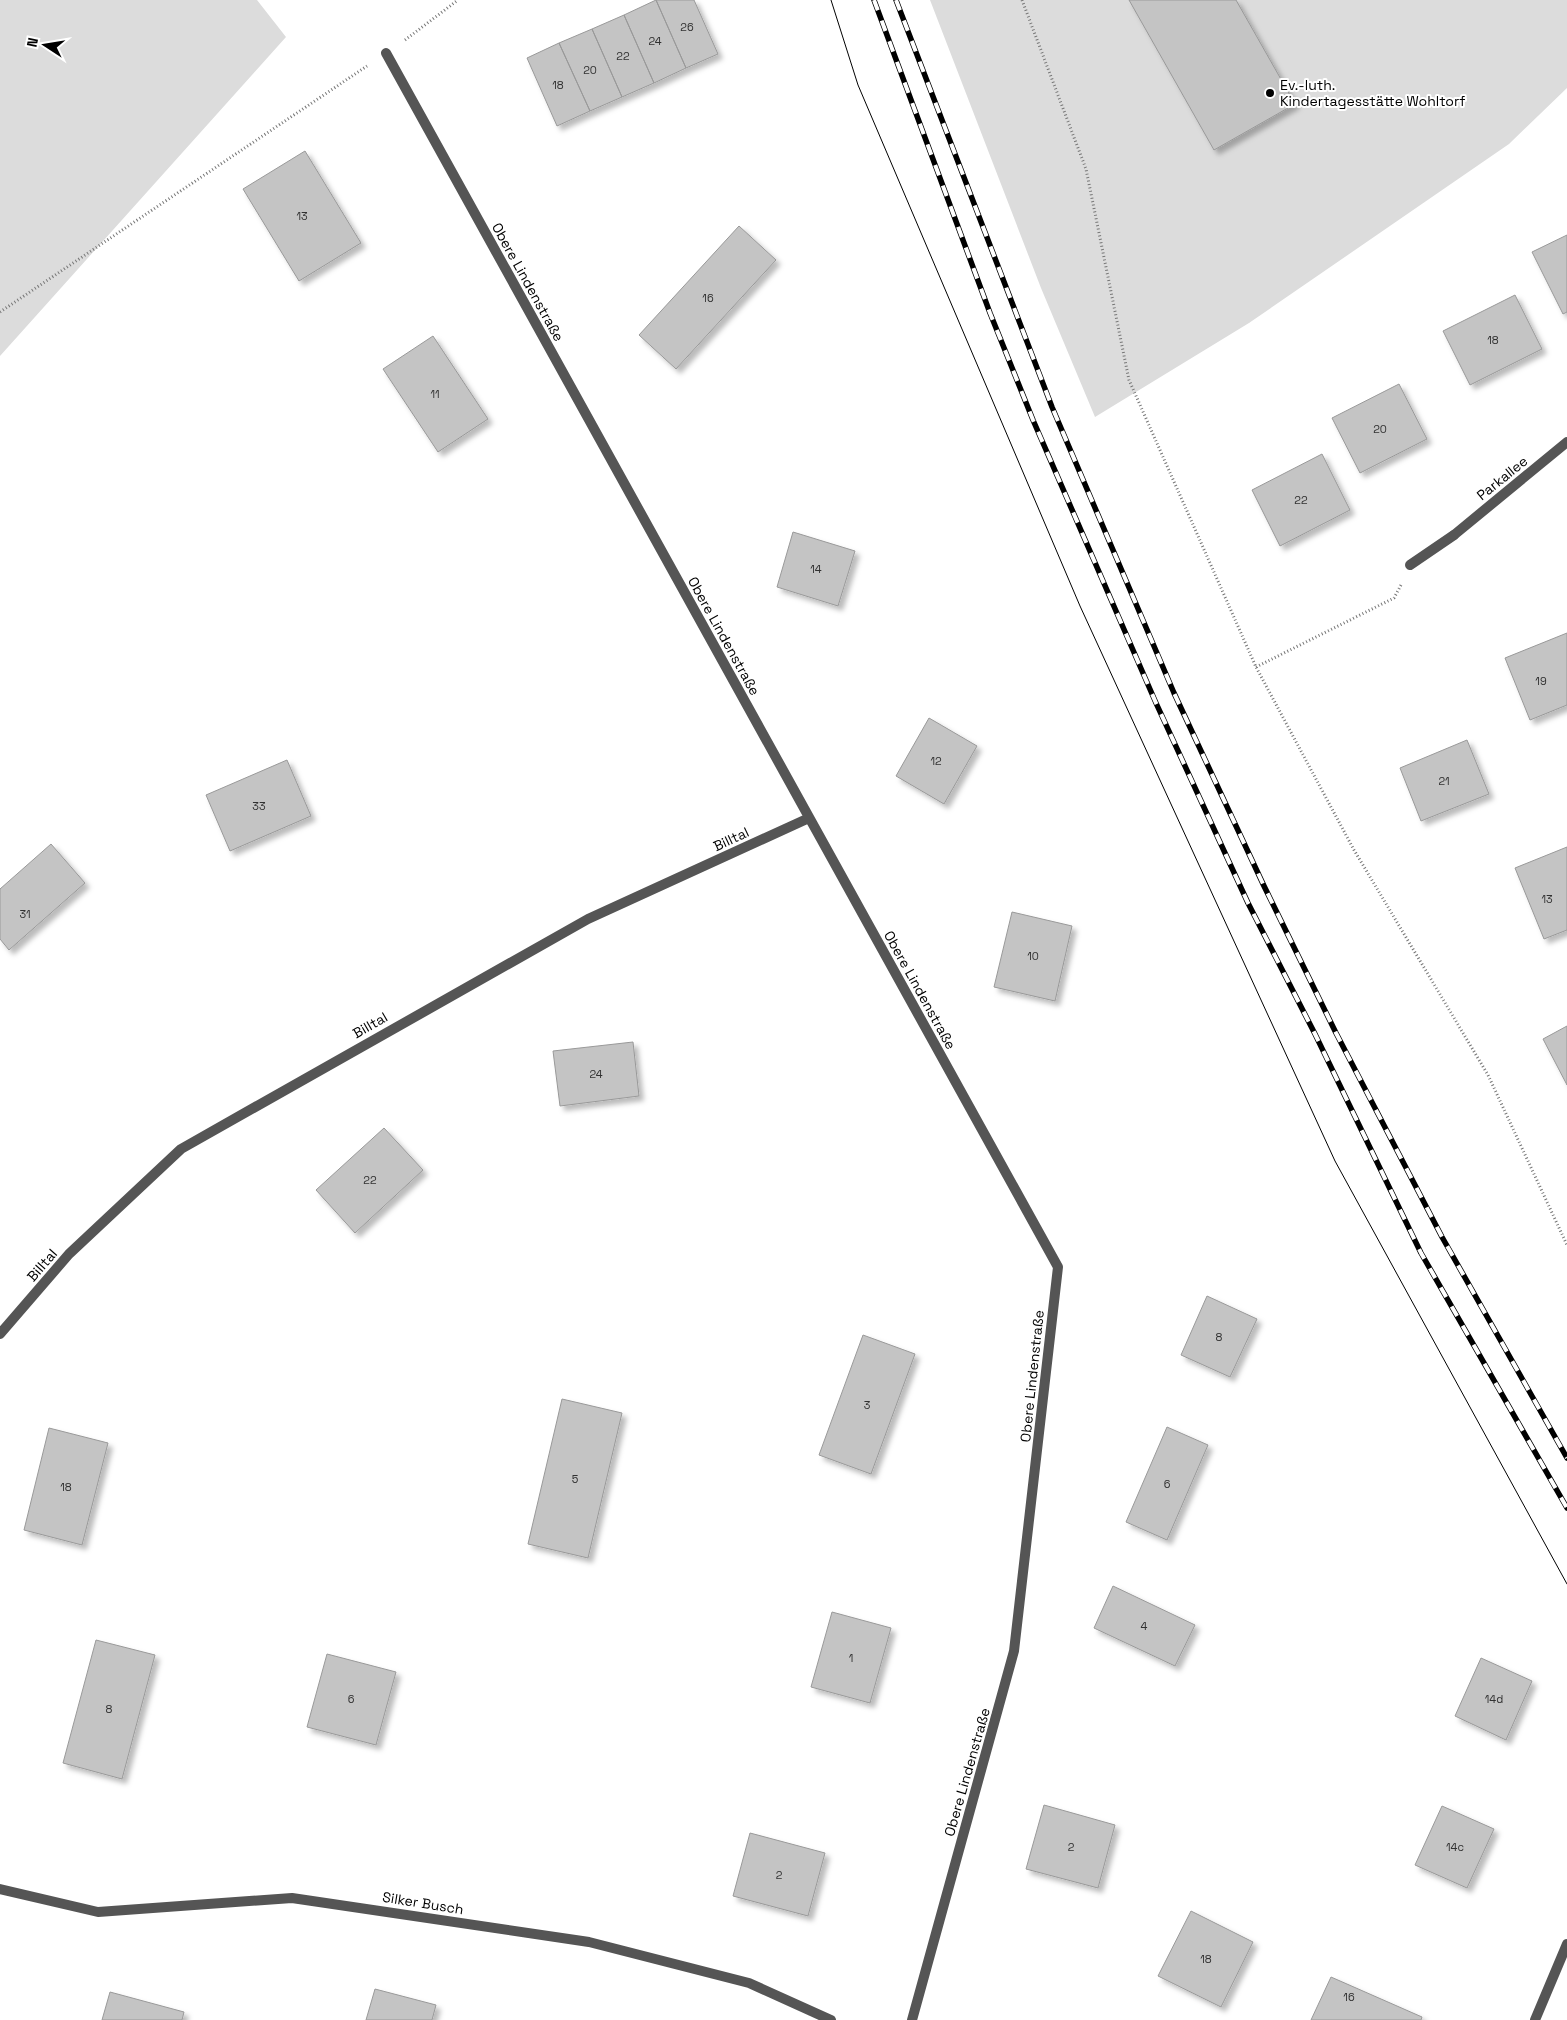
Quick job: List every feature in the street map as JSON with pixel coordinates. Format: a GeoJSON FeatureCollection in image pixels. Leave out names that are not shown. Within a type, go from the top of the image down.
{"type":"FeatureCollection","features":[{"type":"Feature","properties":{"kind":"street","name":"Obere Lindenstraße"},"geometry":{"type":"LineString","coordinates":[[386,53],[1058,1267],[1014,1651],[912,2020]]}},
{"type":"Feature","properties":{"kind":"street","name":"Parkallee"},"geometry":{"type":"LineString","coordinates":[[1410,565],[1454,535],[1567,442]]}},
{"type":"Feature","properties":{"kind":"street","name":"Billtal"},"geometry":{"type":"LineString","coordinates":[[0,1334],[69,1254],[181,1149],[588,919],[809,818]]}},
{"type":"Feature","properties":{"kind":"street","name":"Silker Busch"},"geometry":{"type":"LineString","coordinates":[[0,1889],[98,1912],[292,1898],[589,1942],[748,1983],[831,2020]]}},
{"type":"Feature","properties":{"kind":"street"},"geometry":{"type":"LineString","coordinates":[[1535,2020],[1567,1944]]}},
{"type":"Feature","properties":{"kind":"path"},"geometry":{"type":"LineString","coordinates":[[0,312],[386,53],[458,0]]}},
{"type":"Feature","properties":{"kind":"path"},"geometry":{"type":"LineString","coordinates":[[1022,0],[1086,169],[1128,380],[1256,667],[1354,850],[1488,1075],[1567,1245]]}},
{"type":"Feature","properties":{"kind":"path"},"geometry":{"type":"LineString","coordinates":[[1256,667],[1394,598],[1410,565]]}},
{"type":"Feature","properties":{"kind":"shaded area"},"geometry":{"type":"Polygon","coordinates":[[[0,0],[257,0],[286,37],[0,356],[0,0]]]}},
{"type":"Feature","properties":{"kind":"shaded area"},"geometry":{"type":"Polygon","coordinates":[[[930,0],[1567,0],[1567,88],[1509,144],[1249,323],[1095,417],[1041,288],[930,0]]]}},
{"type":"Feature","properties":{"kind":"building"},"geometry":{"type":"Polygon","coordinates":[[[656,0],[686,68],[654,83],[624,15],[656,0]]]}},
{"type":"Feature","properties":{"kind":"building"},"geometry":{"type":"Polygon","coordinates":[[[656,0],[694,0],[718,54],[686,68],[656,0]]]}},
{"type":"Feature","properties":{"kind":"building"},"geometry":{"type":"Polygon","coordinates":[[[1129,0],[1236,0],[1295,104],[1214,150],[1129,0]]]}},
{"type":"Feature","properties":{"kind":"building"},"geometry":{"type":"Polygon","coordinates":[[[624,15],[654,83],[622,97],[592,29],[624,15]]]}},
{"type":"Feature","properties":{"kind":"building"},"geometry":{"type":"Polygon","coordinates":[[[592,29],[622,97],[590,111],[559,43],[592,29]]]}},
{"type":"Feature","properties":{"kind":"building"},"geometry":{"type":"Polygon","coordinates":[[[559,43],[590,111],[557,126],[527,58],[559,43]]]}},
{"type":"Feature","properties":{"kind":"building"},"geometry":{"type":"Polygon","coordinates":[[[305,151],[361,243],[299,281],[243,189],[305,151]]]}},
{"type":"Feature","properties":{"kind":"building"},"geometry":{"type":"Polygon","coordinates":[[[739,226],[776,260],[676,369],[639,335],[739,226]]]}},
{"type":"Feature","properties":{"kind":"building"},"geometry":{"type":"Polygon","coordinates":[[[1567,235],[1567,312],[1563,314],[1532,252],[1567,235]]]}},
{"type":"Feature","properties":{"kind":"building"},"geometry":{"type":"Polygon","coordinates":[[[1515,295],[1542,349],[1470,385],[1443,331],[1515,295]]]}},
{"type":"Feature","properties":{"kind":"building"},"geometry":{"type":"Polygon","coordinates":[[[433,336],[488,419],[438,452],[383,369],[433,336]]]}},
{"type":"Feature","properties":{"kind":"building"},"geometry":{"type":"Polygon","coordinates":[[[1399,384],[1427,439],[1360,473],[1332,418],[1399,384]]]}},
{"type":"Feature","properties":{"kind":"building"},"geometry":{"type":"Polygon","coordinates":[[[1322,454],[1350,510],[1280,546],[1252,490],[1322,454]]]}},
{"type":"Feature","properties":{"kind":"building"},"geometry":{"type":"Polygon","coordinates":[[[793,532],[855,551],[838,606],[777,587],[793,532]]]}},
{"type":"Feature","properties":{"kind":"building"},"geometry":{"type":"Polygon","coordinates":[[[1567,633],[1567,705],[1530,720],[1505,658],[1567,633]]]}},
{"type":"Feature","properties":{"kind":"building"},"geometry":{"type":"Polygon","coordinates":[[[929,718],[977,746],[944,804],[896,776],[929,718]]]}},
{"type":"Feature","properties":{"kind":"building"},"geometry":{"type":"Polygon","coordinates":[[[1467,740],[1489,794],[1421,821],[1400,768],[1467,740]]]}},
{"type":"Feature","properties":{"kind":"building"},"geometry":{"type":"Polygon","coordinates":[[[287,760],[311,816],[230,851],[206,795],[287,760]]]}},
{"type":"Feature","properties":{"kind":"building"},"geometry":{"type":"Polygon","coordinates":[[[51,844],[85,883],[9,950],[0,939],[0,889],[51,844]]]}},
{"type":"Feature","properties":{"kind":"building"},"geometry":{"type":"Polygon","coordinates":[[[1567,847],[1567,930],[1544,939],[1515,868],[1567,847]]]}},
{"type":"Feature","properties":{"kind":"building"},"geometry":{"type":"Polygon","coordinates":[[[1012,912],[1072,926],[1055,1001],[994,987],[1012,912]]]}},
{"type":"Feature","properties":{"kind":"building"},"geometry":{"type":"Polygon","coordinates":[[[1567,1026],[1567,1085],[1543,1039],[1567,1026]]]}},
{"type":"Feature","properties":{"kind":"building"},"geometry":{"type":"Polygon","coordinates":[[[633,1042],[639,1096],[560,1106],[553,1051],[633,1042]]]}},
{"type":"Feature","properties":{"kind":"building"},"geometry":{"type":"Polygon","coordinates":[[[384,1128],[423,1170],[355,1233],[316,1190],[384,1128]]]}},
{"type":"Feature","properties":{"kind":"building"},"geometry":{"type":"Polygon","coordinates":[[[1207,1296],[1257,1319],[1230,1377],[1181,1355],[1207,1296]]]}},
{"type":"Feature","properties":{"kind":"building"},"geometry":{"type":"Polygon","coordinates":[[[863,1335],[915,1354],[871,1474],[819,1455],[863,1335]]]}},
{"type":"Feature","properties":{"kind":"building"},"geometry":{"type":"Polygon","coordinates":[[[562,1399],[622,1413],[588,1558],[528,1544],[562,1399]]]}},
{"type":"Feature","properties":{"kind":"building"},"geometry":{"type":"Polygon","coordinates":[[[1167,1427],[1208,1445],[1167,1540],[1126,1522],[1167,1427]]]}},
{"type":"Feature","properties":{"kind":"building"},"geometry":{"type":"Polygon","coordinates":[[[49,1428],[108,1443],[82,1545],[24,1530],[49,1428]]]}},
{"type":"Feature","properties":{"kind":"building"},"geometry":{"type":"Polygon","coordinates":[[[1113,1586],[1195,1625],[1175,1666],[1094,1628],[1113,1586]]]}},
{"type":"Feature","properties":{"kind":"building"},"geometry":{"type":"Polygon","coordinates":[[[832,1612],[891,1628],[870,1703],[811,1687],[832,1612]]]}},
{"type":"Feature","properties":{"kind":"building"},"geometry":{"type":"Polygon","coordinates":[[[96,1640],[155,1655],[122,1779],[63,1763],[96,1640]]]}},
{"type":"Feature","properties":{"kind":"building"},"geometry":{"type":"Polygon","coordinates":[[[327,1654],[396,1672],[376,1745],[307,1727],[327,1654]]]}},
{"type":"Feature","properties":{"kind":"building"},"geometry":{"type":"Polygon","coordinates":[[[1481,1658],[1532,1681],[1506,1740],[1455,1716],[1481,1658]]]}},
{"type":"Feature","properties":{"kind":"building"},"geometry":{"type":"Polygon","coordinates":[[[1044,1805],[1115,1825],[1098,1888],[1026,1869],[1044,1805]]]}},
{"type":"Feature","properties":{"kind":"building"},"geometry":{"type":"Polygon","coordinates":[[[1442,1806],[1494,1829],[1467,1888],[1415,1865],[1442,1806]]]}},
{"type":"Feature","properties":{"kind":"building"},"geometry":{"type":"Polygon","coordinates":[[[750,1833],[825,1853],[808,1916],[733,1896],[750,1833]]]}},
{"type":"Feature","properties":{"kind":"building"},"geometry":{"type":"Polygon","coordinates":[[[1191,1911],[1253,1942],[1221,2007],[1158,1976],[1191,1911]]]}},
{"type":"Feature","properties":{"kind":"building"},"geometry":{"type":"Polygon","coordinates":[[[1331,1977],[1422,2017],[1421,2020],[1311,2020],[1331,1977]]]}},
{"type":"Feature","properties":{"kind":"building"},"geometry":{"type":"Polygon","coordinates":[[[375,1989],[436,2005],[432,2020],[366,2020],[375,1989]]]}},
{"type":"Feature","properties":{"kind":"building"},"geometry":{"type":"Polygon","coordinates":[[[110,1992],[184,2012],[182,2020],[102,2020],[110,1992]]]}},
{"type":"Feature","properties":{"kind":"tram line"},"geometry":{"type":"LineString","coordinates":[[831,0],[858,85],[1080,606],[1335,1161],[1567,1584]]}},
{"type":"Feature","properties":{"kind":"railway"},"geometry":{"type":"LineString","coordinates":[[874,0],[990,313],[1033,420],[1156,703],[1248,903],[1315,1034],[1421,1253],[1567,1508]]}},
{"type":"Feature","properties":{"kind":"railway"},"geometry":{"type":"LineString","coordinates":[[896,0],[1052,407],[1174,693],[1264,886],[1336,1033],[1442,1237],[1567,1458]]}},
{"type":"Feature","properties":{"kind":"place","name":"Ev.-luth. Kindertagesstätte Wohltorf"},"geometry":{"type":"Point","coordinates":[1270,93]}}]}
